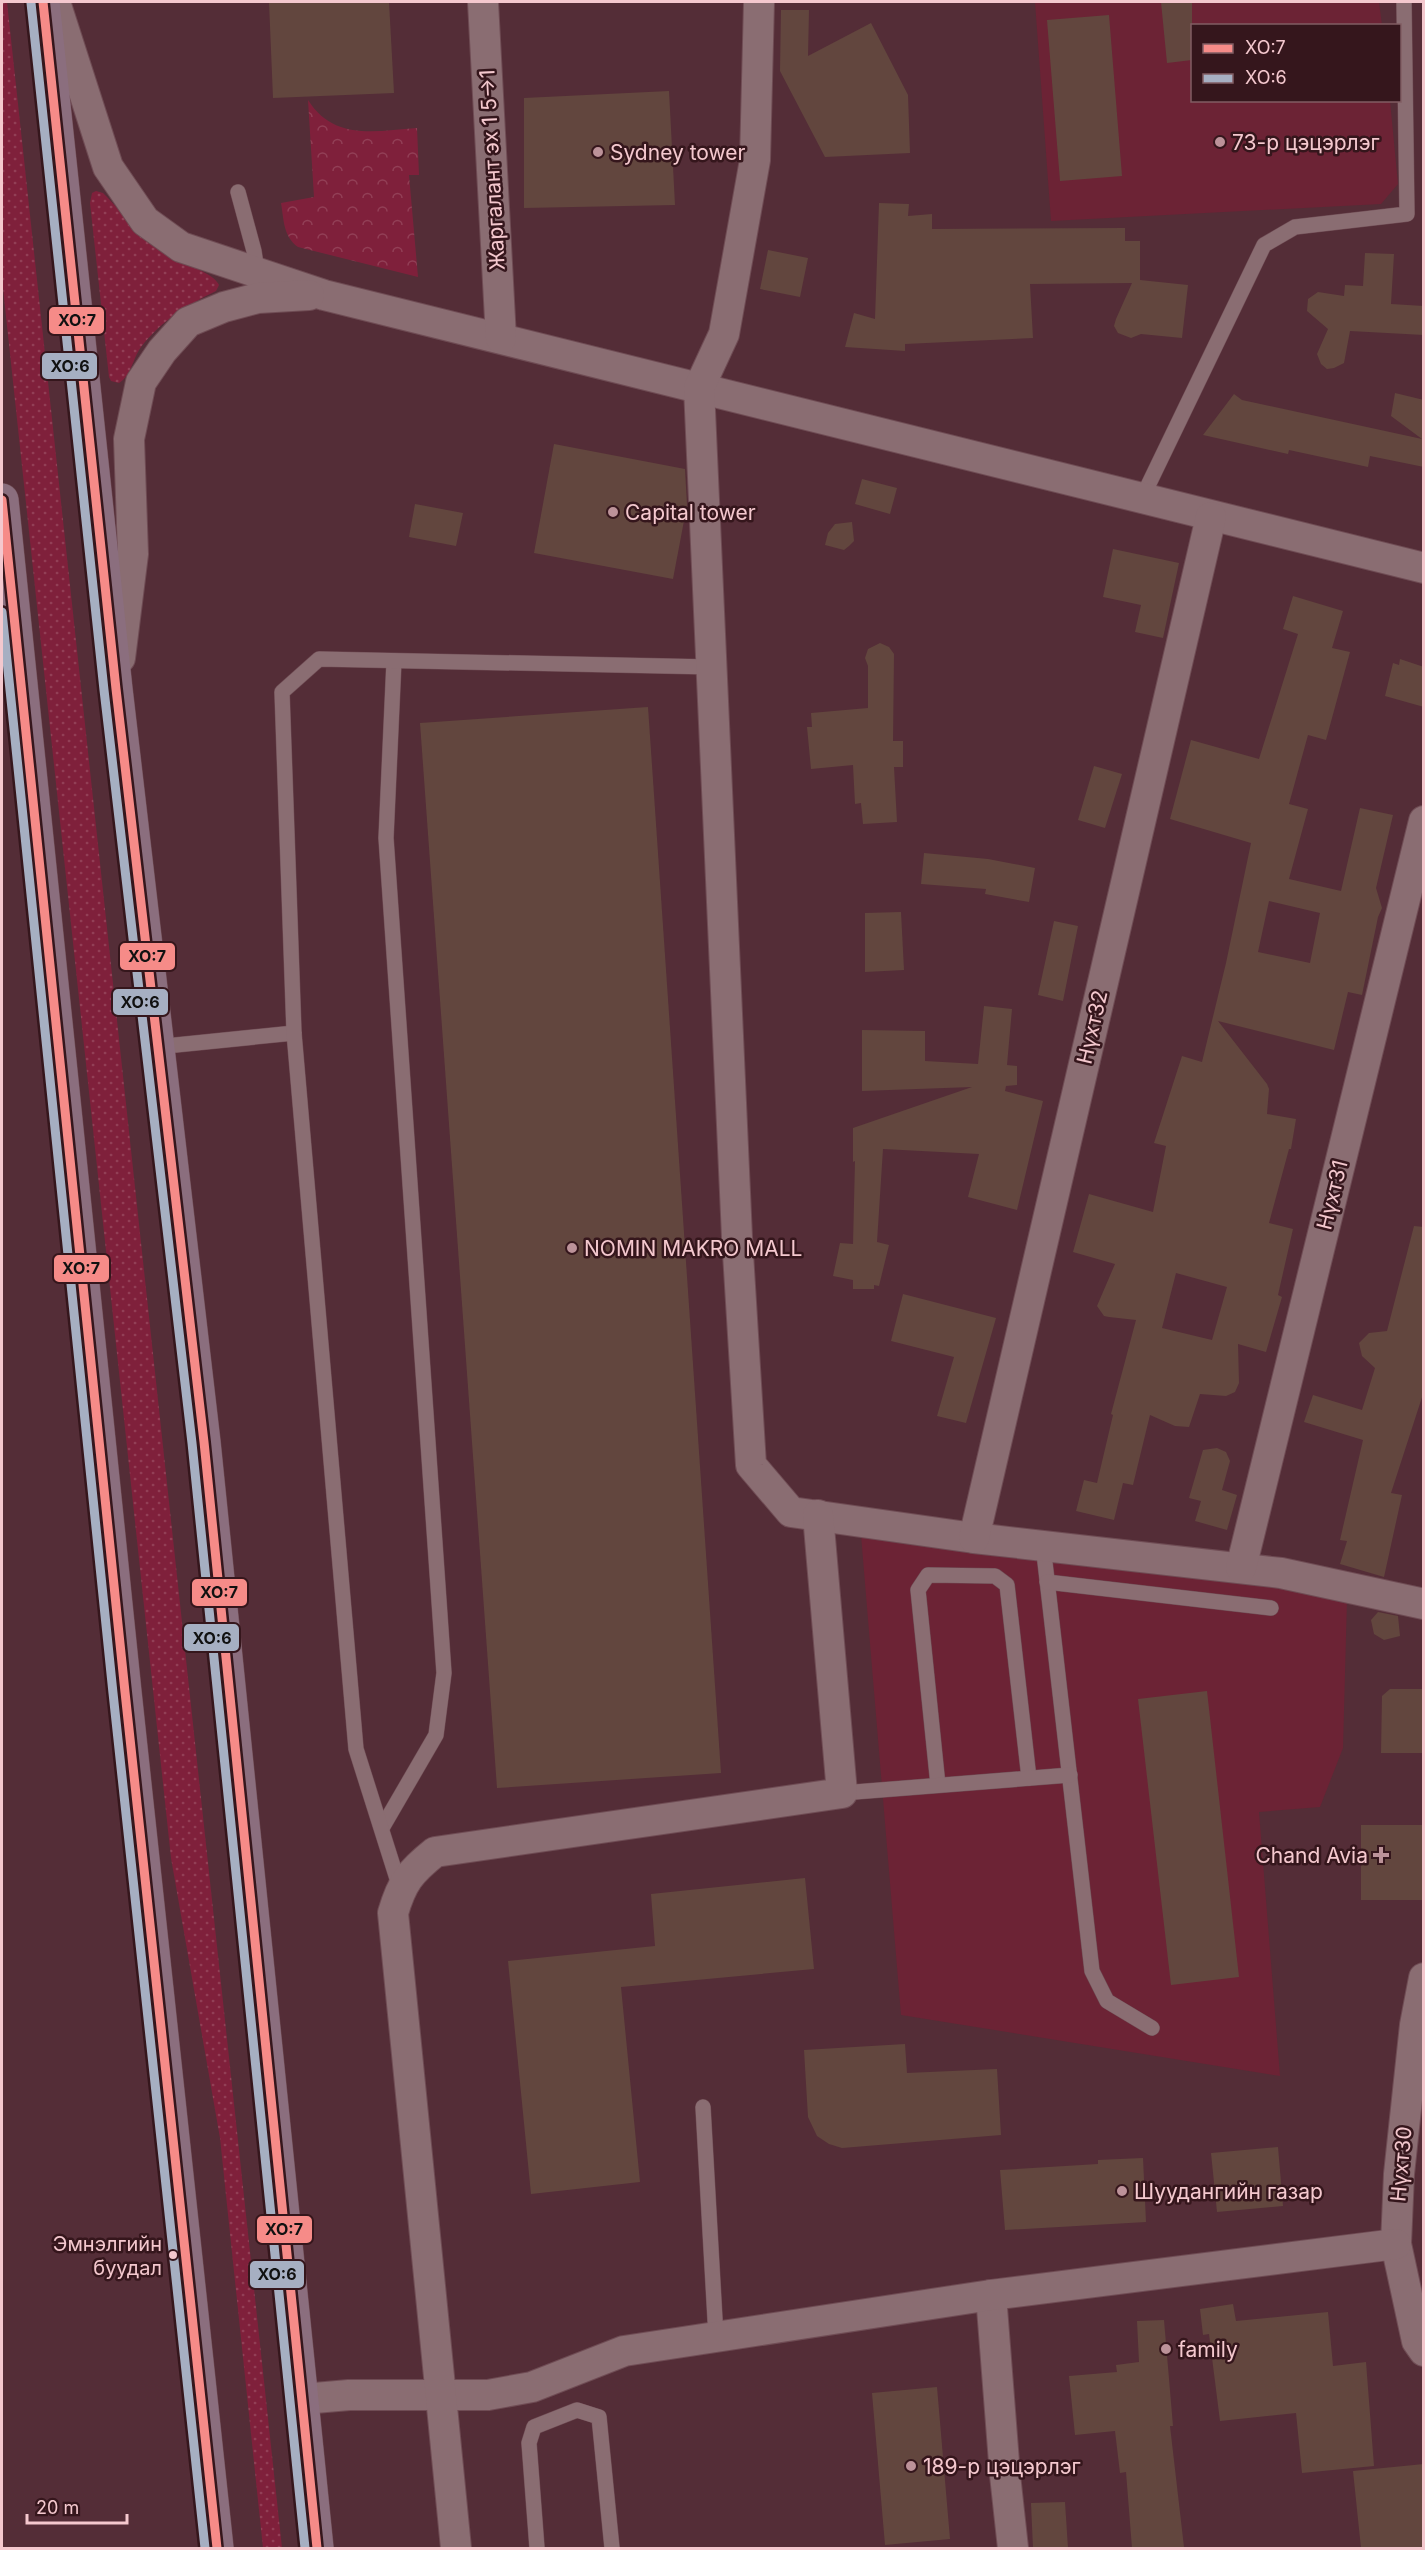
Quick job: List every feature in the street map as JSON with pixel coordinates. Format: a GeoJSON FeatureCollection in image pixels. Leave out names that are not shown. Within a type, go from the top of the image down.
{"type":"FeatureCollection","features":[{"type":"Feature","properties":{"kind":"highway"},"geometry":{"type":"LineString","coordinates":[[43,2],[116,689],[206,1466],[317,2548]]}},
{"type":"Feature","properties":{"kind":"highway"},"geometry":{"type":"LineString","coordinates":[[2,500],[127,1715],[217,2548]]}},
{"type":"Feature","properties":{"kind":"street"},"geometry":{"type":"LineString","coordinates":[[55,2],[108,167],[145,221],[182,247],[324,295],[1211,517],[1424,568]]}},
{"type":"Feature","properties":{"kind":"street","name":"Жаргалант эх 1 5→1"},"geometry":{"type":"LineString","coordinates":[[483,2],[501,338]]}},
{"type":"Feature","properties":{"kind":"street"},"geometry":{"type":"LineString","coordinates":[[759,2],[755,160],[724,334],[699,388],[737,1237],[751,1465],[791,1512],[974,1538],[1281,1573],[1424,1604]]}},
{"type":"Feature","properties":{"kind":"street"},"geometry":{"type":"LineString","coordinates":[[116,689],[134,554],[129,439],[141,382],[162,351],[188,322],[224,307],[258,298],[324,295]]}},
{"type":"Feature","properties":{"kind":"street","name":"Нүхт32"},"geometry":{"type":"LineString","coordinates":[[974,1538],[1211,517]]}},
{"type":"Feature","properties":{"kind":"street","name":"Нүхт31"},"geometry":{"type":"LineString","coordinates":[[1241,1569],[1424,821]]}},
{"type":"Feature","properties":{"kind":"street"},"geometry":{"type":"LineString","coordinates":[[456,2548],[439,2396],[393,1913],[400,1888],[419,1865],[435,1852],[842,1793],[818,1515]]}},
{"type":"Feature","properties":{"kind":"street","name":"Нүхт30"},"geometry":{"type":"LineString","coordinates":[[1424,1978],[1414,2025],[1399,2174],[1396,2244],[1418,2341],[1424,2351]]}},
{"type":"Feature","properties":{"kind":"street"},"geometry":{"type":"LineString","coordinates":[[303,2399],[349,2395],[488,2395],[532,2386],[624,2351],[991,2295],[1396,2244]]}},
{"type":"Feature","properties":{"kind":"street"},"geometry":{"type":"LineString","coordinates":[[991,2295],[1013,2548]]}},
{"type":"Feature","properties":{"kind":"lane"},"geometry":{"type":"LineString","coordinates":[[1142,498],[1264,245],[1295,227],[1407,214],[1404,2]]}},
{"type":"Feature","properties":{"kind":"lane"},"geometry":{"type":"LineString","coordinates":[[238,192],[258,272]]}},
{"type":"Feature","properties":{"kind":"lane"},"geometry":{"type":"LineString","coordinates":[[400,1888],[356,1749],[294,1033],[282,692],[319,659],[712,667]]}},
{"type":"Feature","properties":{"kind":"lane"},"geometry":{"type":"LineString","coordinates":[[381,1828],[436,1735],[444,1673],[386,838],[394,661]]}},
{"type":"Feature","properties":{"kind":"lane"},"geometry":{"type":"LineString","coordinates":[[156,1047],[294,1033]]}},
{"type":"Feature","properties":{"kind":"lane"},"geometry":{"type":"LineString","coordinates":[[1042,1545],[1092,1971],[1107,2001],[1152,2028]]}},
{"type":"Feature","properties":{"kind":"lane"},"geometry":{"type":"LineString","coordinates":[[938,1785],[918,1590],[928,1575],[995,1576],[1007,1585],[1029,1778]]}},
{"type":"Feature","properties":{"kind":"lane"},"geometry":{"type":"LineString","coordinates":[[1047,1582],[1271,1608]]}},
{"type":"Feature","properties":{"kind":"lane"},"geometry":{"type":"LineString","coordinates":[[842,1793],[1070,1775]]}},
{"type":"Feature","properties":{"kind":"lane"},"geometry":{"type":"LineString","coordinates":[[703,2107],[716,2337]]}},
{"type":"Feature","properties":{"kind":"lane"},"geometry":{"type":"LineString","coordinates":[[537,2548],[529,2443],[534,2427],[577,2410],[599,2418],[612,2548]]}},
{"type":"Feature","properties":{"kind":"shaded area","name":"73-р цэцэрлэг"},"geometry":{"type":"Polygon","coordinates":[[[1035,2],[1379,2],[1382,24],[1191,24],[1191,102],[1390,102],[1398,184],[1381,204],[1051,221],[1035,2]]]}},
{"type":"Feature","properties":{"kind":"shaded area"},"geometry":{"type":"Polygon","coordinates":[[[861,1535],[1259,1579],[1347,1599],[1343,1748],[1320,1807],[1259,1812],[1280,2076],[901,2015],[861,1535]]]}},
{"type":"Feature","properties":{"kind":"green space"},"geometry":{"type":"Polygon","coordinates":[[[2,2],[7,2],[282,2548],[263,2548],[220,2138],[171,1858],[2,279],[2,2]]]}},
{"type":"Feature","properties":{"kind":"green space"},"geometry":{"type":"Polygon","coordinates":[[[308,100],[318,113],[343,128],[371,131],[417,128],[419,175],[409,175],[418,277],[298,247],[289,238],[281,203],[314,197],[308,100]]]}},
{"type":"Feature","properties":{"kind":"green space"},"geometry":{"type":"Polygon","coordinates":[[[96,191],[103,193],[152,244],[212,277],[219,285],[216,291],[185,308],[157,329],[138,351],[129,371],[119,383],[111,381],[109,377],[90,203],[92,193],[96,191]]]}},
{"type":"Feature","properties":{"kind":"building"},"geometry":{"type":"Polygon","coordinates":[[[269,2],[389,2],[394,93],[273,98],[269,2]]]}},
{"type":"Feature","properties":{"kind":"building"},"geometry":{"type":"Polygon","coordinates":[[[1161,2],[1192,2],[1191,60],[1167,63],[1161,2]]]}},
{"type":"Feature","properties":{"kind":"building"},"geometry":{"type":"Polygon","coordinates":[[[781,10],[809,10],[808,56],[871,23],[908,95],[910,153],[825,157],[780,71],[781,10]]]}},
{"type":"Feature","properties":{"kind":"building"},"geometry":{"type":"Polygon","coordinates":[[[1109,15],[1122,176],[1060,181],[1047,20],[1109,15]]]}},
{"type":"Feature","properties":{"kind":"building","name":"Sydney tower"},"geometry":{"type":"Polygon","coordinates":[[[669,91],[675,205],[524,208],[524,98],[669,91]]]}},
{"type":"Feature","properties":{"kind":"building"},"geometry":{"type":"Polygon","coordinates":[[[879,203],[909,204],[908,216],[932,214],[932,229],[1125,228],[1125,241],[1140,241],[1140,280],[1188,285],[1182,338],[1141,334],[1131,338],[1118,333],[1114,326],[1132,283],[1030,284],[1033,338],[905,344],[905,351],[845,347],[854,313],[875,319],[879,203]]]}},
{"type":"Feature","properties":{"kind":"building"},"geometry":{"type":"Polygon","coordinates":[[[768,250],[808,258],[800,297],[760,289],[768,250]]]}},
{"type":"Feature","properties":{"kind":"building"},"geometry":{"type":"Polygon","coordinates":[[[1365,253],[1394,254],[1391,304],[1424,306],[1424,335],[1350,331],[1344,363],[1327,369],[1321,364],[1317,354],[1328,329],[1307,311],[1308,299],[1318,292],[1344,296],[1345,285],[1363,286],[1365,253]]]}},
{"type":"Feature","properties":{"kind":"building"},"geometry":{"type":"Polygon","coordinates":[[[1395,393],[1424,400],[1424,467],[1370,456],[1368,467],[1289,450],[1288,454],[1203,435],[1234,394],[1242,400],[1422,439],[1391,416],[1395,393]]]}},
{"type":"Feature","properties":{"kind":"building","name":"Capital tower"},"geometry":{"type":"Polygon","coordinates":[[[554,444],[685,469],[687,505],[673,579],[534,553],[554,444]]]}},
{"type":"Feature","properties":{"kind":"building"},"geometry":{"type":"Polygon","coordinates":[[[862,479],[897,488],[890,514],[855,504],[862,479]]]}},
{"type":"Feature","properties":{"kind":"building"},"geometry":{"type":"Polygon","coordinates":[[[415,504],[463,513],[456,546],[409,537],[415,504]]]}},
{"type":"Feature","properties":{"kind":"building"},"geometry":{"type":"Polygon","coordinates":[[[852,522],[854,541],[849,546],[844,550],[825,545],[828,533],[835,524],[852,522]]]}},
{"type":"Feature","properties":{"kind":"building"},"geometry":{"type":"Polygon","coordinates":[[[1113,549],[1179,563],[1163,638],[1135,632],[1141,605],[1103,597],[1113,549]]]}},
{"type":"Feature","properties":{"kind":"building"},"geometry":{"type":"Polygon","coordinates":[[[1293,596],[1343,611],[1332,648],[1350,652],[1326,740],[1308,735],[1289,804],[1308,809],[1289,879],[1341,891],[1360,808],[1393,815],[1376,888],[1382,908],[1378,917],[1362,995],[1348,992],[1334,1050],[1218,1021],[1267,1084],[1269,1089],[1267,1114],[1296,1119],[1291,1149],[1289,1149],[1269,1223],[1293,1229],[1278,1295],[1282,1297],[1266,1352],[1238,1344],[1239,1383],[1235,1392],[1226,1396],[1200,1394],[1189,1427],[1175,1426],[1150,1415],[1133,1485],[1123,1483],[1114,1520],[1076,1511],[1084,1480],[1097,1483],[1113,1415],[1111,1414],[1136,1320],[1104,1316],[1097,1306],[1115,1264],[1073,1252],[1089,1194],[1153,1212],[1166,1146],[1154,1143],[1182,1056],[1202,1062],[1226,963],[1251,843],[1170,819],[1191,740],[1259,759],[1298,634],[1283,629],[1293,596]],[[1269,901],[1258,952],[1310,963],[1320,913],[1269,901]],[[1176,1273],[1162,1328],[1212,1340],[1227,1287],[1176,1273]]]}},
{"type":"Feature","properties":{"kind":"building"},"geometry":{"type":"Polygon","coordinates":[[[880,643],[889,647],[894,654],[893,741],[903,741],[903,767],[894,767],[897,822],[863,824],[861,803],[855,804],[853,765],[811,769],[807,727],[812,727],[811,713],[868,708],[868,666],[865,658],[868,649],[880,643]]]}},
{"type":"Feature","properties":{"kind":"building"},"geometry":{"type":"Polygon","coordinates":[[[1400,659],[1424,667],[1424,707],[1385,696],[1393,663],[1399,665],[1400,659]]]}},
{"type":"Feature","properties":{"kind":"building","name":"NOMIN MAKRO MALL"},"geometry":{"type":"Polygon","coordinates":[[[648,707],[721,1773],[497,1788],[420,723],[648,707]]]}},
{"type":"Feature","properties":{"kind":"building"},"geometry":{"type":"Polygon","coordinates":[[[1094,766],[1122,774],[1105,828],[1078,820],[1094,766]]]}},
{"type":"Feature","properties":{"kind":"building"},"geometry":{"type":"Polygon","coordinates":[[[924,853],[988,859],[1035,868],[1029,902],[985,894],[986,889],[921,884],[924,853]]]}},
{"type":"Feature","properties":{"kind":"building"},"geometry":{"type":"Polygon","coordinates":[[[901,912],[904,970],[865,972],[865,913],[901,912]]]}},
{"type":"Feature","properties":{"kind":"building"},"geometry":{"type":"Polygon","coordinates":[[[1054,921],[1078,926],[1063,1001],[1038,995],[1054,921]]]}},
{"type":"Feature","properties":{"kind":"building"},"geometry":{"type":"Polygon","coordinates":[[[984,1006],[1012,1009],[1007,1065],[1017,1066],[1017,1085],[1006,1086],[1005,1091],[1043,1101],[1017,1210],[968,1197],[979,1154],[883,1149],[877,1242],[889,1245],[879,1286],[874,1285],[874,1289],[853,1289],[853,1280],[833,1276],[840,1243],[853,1244],[855,1161],[853,1162],[853,1128],[972,1087],[862,1091],[862,1030],[925,1031],[925,1061],[978,1064],[984,1006]]]}},
{"type":"Feature","properties":{"kind":"building"},"geometry":{"type":"Polygon","coordinates":[[[1414,1226],[1424,1227],[1424,1391],[1391,1493],[1402,1495],[1384,1577],[1340,1564],[1347,1541],[1340,1540],[1363,1440],[1304,1422],[1313,1395],[1362,1410],[1375,1368],[1362,1356],[1359,1343],[1369,1333],[1387,1331],[1414,1226]]]}},
{"type":"Feature","properties":{"kind":"building"},"geometry":{"type":"Polygon","coordinates":[[[903,1294],[996,1318],[966,1423],[937,1416],[954,1357],[891,1341],[903,1294]]]}},
{"type":"Feature","properties":{"kind":"building"},"geometry":{"type":"Polygon","coordinates":[[[1217,1448],[1226,1452],[1230,1461],[1222,1490],[1237,1495],[1227,1530],[1195,1521],[1201,1501],[1189,1498],[1203,1450],[1217,1448]]]}},
{"type":"Feature","properties":{"kind":"building"},"geometry":{"type":"Polygon","coordinates":[[[1378,1612],[1398,1616],[1400,1636],[1384,1640],[1374,1634],[1371,1620],[1378,1612]]]}},
{"type":"Feature","properties":{"kind":"building"},"geometry":{"type":"Polygon","coordinates":[[[1390,1689],[1424,1689],[1424,1753],[1381,1753],[1382,1696],[1390,1689]]]}},
{"type":"Feature","properties":{"kind":"building"},"geometry":{"type":"Polygon","coordinates":[[[1207,1691],[1239,1977],[1171,1985],[1138,1699],[1207,1691]]]}},
{"type":"Feature","properties":{"kind":"building"},"geometry":{"type":"Polygon","coordinates":[[[1361,1825],[1422,1825],[1422,1900],[1361,1900],[1361,1825]]]}},
{"type":"Feature","properties":{"kind":"building"},"geometry":{"type":"Polygon","coordinates":[[[805,1878],[814,1969],[621,1987],[640,2182],[531,2194],[508,1961],[655,1946],[651,1894],[805,1878]]]}},
{"type":"Feature","properties":{"kind":"building"},"geometry":{"type":"Polygon","coordinates":[[[905,2044],[907,2073],[997,2069],[1001,2135],[842,2148],[829,2144],[817,2136],[808,2117],[804,2050],[905,2044]]]}},
{"type":"Feature","properties":{"kind":"building"},"geometry":{"type":"Polygon","coordinates":[[[1278,2147],[1283,2206],[1217,2212],[1211,2153],[1278,2147]]]}},
{"type":"Feature","properties":{"kind":"building"},"geometry":{"type":"Polygon","coordinates":[[[1143,2158],[1146,2222],[1005,2230],[1000,2170],[1098,2164],[1098,2160],[1143,2158]]]}},
{"type":"Feature","properties":{"kind":"building"},"geometry":{"type":"Polygon","coordinates":[[[1233,2304],[1236,2321],[1328,2312],[1333,2366],[1366,2362],[1374,2466],[1302,2473],[1296,2413],[1220,2421],[1209,2334],[1203,2335],[1200,2309],[1233,2304]]]}},
{"type":"Feature","properties":{"kind":"building"},"geometry":{"type":"Polygon","coordinates":[[[1164,2320],[1173,2426],[1170,2426],[1184,2547],[1132,2548],[1126,2472],[1120,2473],[1115,2431],[1075,2435],[1069,2376],[1117,2372],[1116,2365],[1139,2362],[1137,2321],[1164,2320]]]}},
{"type":"Feature","properties":{"kind":"building","name":"189-р цэцэрлэг"},"geometry":{"type":"Polygon","coordinates":[[[937,2387],[950,2539],[885,2545],[872,2393],[937,2387]]]}},
{"type":"Feature","properties":{"kind":"building"},"geometry":{"type":"Polygon","coordinates":[[[1424,2464],[1424,2548],[1361,2548],[1353,2471],[1424,2464]]]}},
{"type":"Feature","properties":{"kind":"building"},"geometry":{"type":"Polygon","coordinates":[[[1065,2502],[1068,2548],[1033,2548],[1031,2503],[1065,2502]]]}},
{"type":"Feature","properties":{"kind":"transit line","name":"ХО:7"},"geometry":{"type":"LineString","coordinates":[[43,2],[116,689],[204,1442],[317,2548]]}},
{"type":"Feature","properties":{"kind":"transit line","name":"ХО:6"},"geometry":{"type":"LineString","coordinates":[[31,3],[104,690],[192,1443],[305,2548]]}},
{"type":"Feature","properties":{"kind":"transit line","name":"ХО:7"},"geometry":{"type":"LineString","coordinates":[[2,500],[125,1692],[217,2548]]}},
{"type":"Feature","properties":{"kind":"transit line","name":"ХО:6"},"geometry":{"type":"LineString","coordinates":[[2,612],[113,1693],[205,2548]]}},
{"type":"Feature","properties":{"kind":"place","name":"73-р цэцэрлэг"},"geometry":{"type":"Point","coordinates":[1220,142]}},
{"type":"Feature","properties":{"kind":"place","name":"Sydney tower"},"geometry":{"type":"Point","coordinates":[598,152]}},
{"type":"Feature","properties":{"kind":"place","name":"Capital tower"},"geometry":{"type":"Point","coordinates":[613,512]}},
{"type":"Feature","properties":{"kind":"place","name":"NOMIN MAKRO MALL"},"geometry":{"type":"Point","coordinates":[572,1248]}},
{"type":"Feature","properties":{"kind":"place","name":"Chand Avia"},"geometry":{"type":"Point","coordinates":[1381,1855]}},
{"type":"Feature","properties":{"kind":"place","name":"Шуудангийн газар"},"geometry":{"type":"Point","coordinates":[1122,2191]}},
{"type":"Feature","properties":{"kind":"place","name":"Эмнэлгийн буудал"},"geometry":{"type":"Point","coordinates":[173,2255]}},
{"type":"Feature","properties":{"kind":"place","name":"family"},"geometry":{"type":"Point","coordinates":[1166,2349]}},
{"type":"Feature","properties":{"kind":"place","name":"189-р цэцэрлэг"},"geometry":{"type":"Point","coordinates":[911,2466]}}]}
